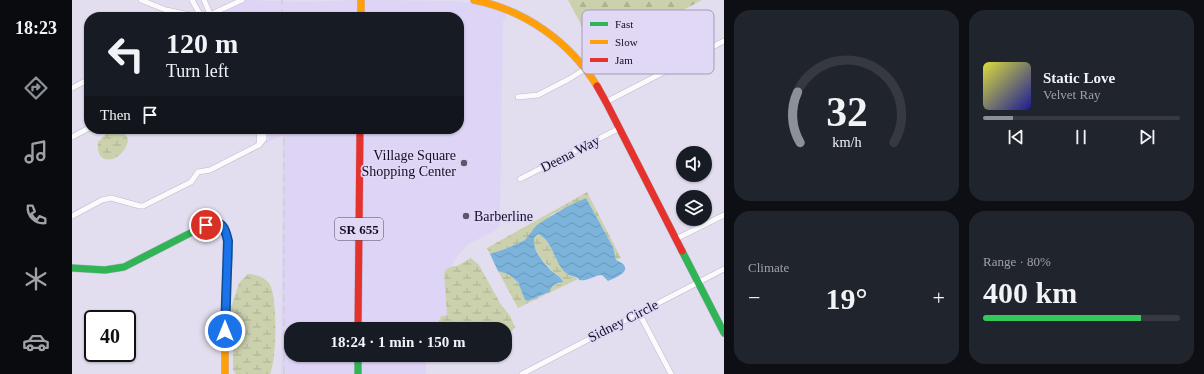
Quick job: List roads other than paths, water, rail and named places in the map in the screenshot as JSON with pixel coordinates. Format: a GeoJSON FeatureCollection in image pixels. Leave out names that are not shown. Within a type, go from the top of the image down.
{"type":"FeatureCollection","features":[{"type":"Feature","properties":{"kind":"street"},"geometry":{"type":"LineString","coordinates":[[141,0],[166,10],[177,12]]}},
{"type":"Feature","properties":{"kind":"street"},"geometry":{"type":"LineString","coordinates":[[192,0],[199,12]]}},
{"type":"Feature","properties":{"kind":"street"},"geometry":{"type":"LineString","coordinates":[[204,0],[209,12]]}},
{"type":"Feature","properties":{"kind":"street"},"geometry":{"type":"LineString","coordinates":[[219,12],[242,0]]}},
{"type":"Feature","properties":{"kind":"street"},"geometry":{"type":"LineString","coordinates":[[361,0],[361,12]]}},
{"type":"Feature","properties":{"kind":"street"},"geometry":{"type":"LineString","coordinates":[[474,0],[491,3],[529,20],[564,46],[582,66]]}},
{"type":"Feature","properties":{"kind":"street"},"geometry":{"type":"LineString","coordinates":[[714,46],[724,41]]}},
{"type":"Feature","properties":{"kind":"street"},"geometry":{"type":"LineString","coordinates":[[518,97],[538,94],[582,71]]}},
{"type":"Feature","properties":{"kind":"street"},"geometry":{"type":"LineString","coordinates":[[588,74],[620,128],[724,333]]}},
{"type":"Feature","properties":{"kind":"street"},"geometry":{"type":"LineString","coordinates":[[606,102],[660,74]]}},
{"type":"Feature","properties":{"kind":"street"},"geometry":{"type":"LineString","coordinates":[[72,88],[84,82]]}},
{"type":"Feature","properties":{"kind":"street","name":"Deena Way"},"geometry":{"type":"LineString","coordinates":[[520,179],[620,128]]}},
{"type":"Feature","properties":{"kind":"street"},"geometry":{"type":"LineString","coordinates":[[72,137],[84,131]]}},
{"type":"Feature","properties":{"kind":"street"},"geometry":{"type":"LineString","coordinates":[[259,145],[260,134]]}},
{"type":"Feature","properties":{"kind":"street"},"geometry":{"type":"LineString","coordinates":[[72,216],[102,200],[111,198],[143,206],[191,182],[198,172],[210,170],[259,145],[264,139],[264,134]]}},
{"type":"Feature","properties":{"kind":"street","name":"SR 655"},"geometry":{"type":"LineString","coordinates":[[358,322],[360,134]]}},
{"type":"Feature","properties":{"kind":"street"},"geometry":{"type":"LineString","coordinates":[[676,239],[724,215]]}},
{"type":"Feature","properties":{"kind":"street"},"geometry":{"type":"LineString","coordinates":[[72,268],[116,270],[206,225],[214,222],[220,224],[226,229],[228,241],[225,302],[225,374]]}},
{"type":"Feature","properties":{"kind":"street","name":"Sidney Circle"},"geometry":{"type":"LineString","coordinates":[[522,374],[724,269]]}},
{"type":"Feature","properties":{"kind":"street"},"geometry":{"type":"LineString","coordinates":[[639,313],[668,373]]}},
{"type":"Feature","properties":{"kind":"street"},"geometry":{"type":"LineString","coordinates":[[358,362],[358,374]]}},
{"type":"Feature","properties":{"kind":"water"},"geometry":{"type":"Polygon","coordinates":[[[586,198],[613,247],[616,260],[625,266],[624,272],[608,281],[602,275],[585,280],[579,280],[562,269],[547,241],[538,234],[534,238],[534,246],[536,251],[546,265],[563,282],[555,284],[549,292],[528,301],[525,300],[518,282],[508,274],[498,271],[490,254],[525,240],[536,226],[543,221],[568,206],[586,198]]]}},
{"type":"Feature","properties":{"kind":"railway"},"geometry":{"type":"LineString","coordinates":[[282,0],[282,12]]}},
{"type":"Feature","properties":{"kind":"railway"},"geometry":{"type":"LineString","coordinates":[[284,134],[284,374]]}},
{"type":"Feature","properties":{"kind":"place","name":"Village Square Shopping Center"},"geometry":{"type":"Point","coordinates":[464,163]}},
{"type":"Feature","properties":{"kind":"place","name":"Barberline"},"geometry":{"type":"Point","coordinates":[466,216]}}]}
